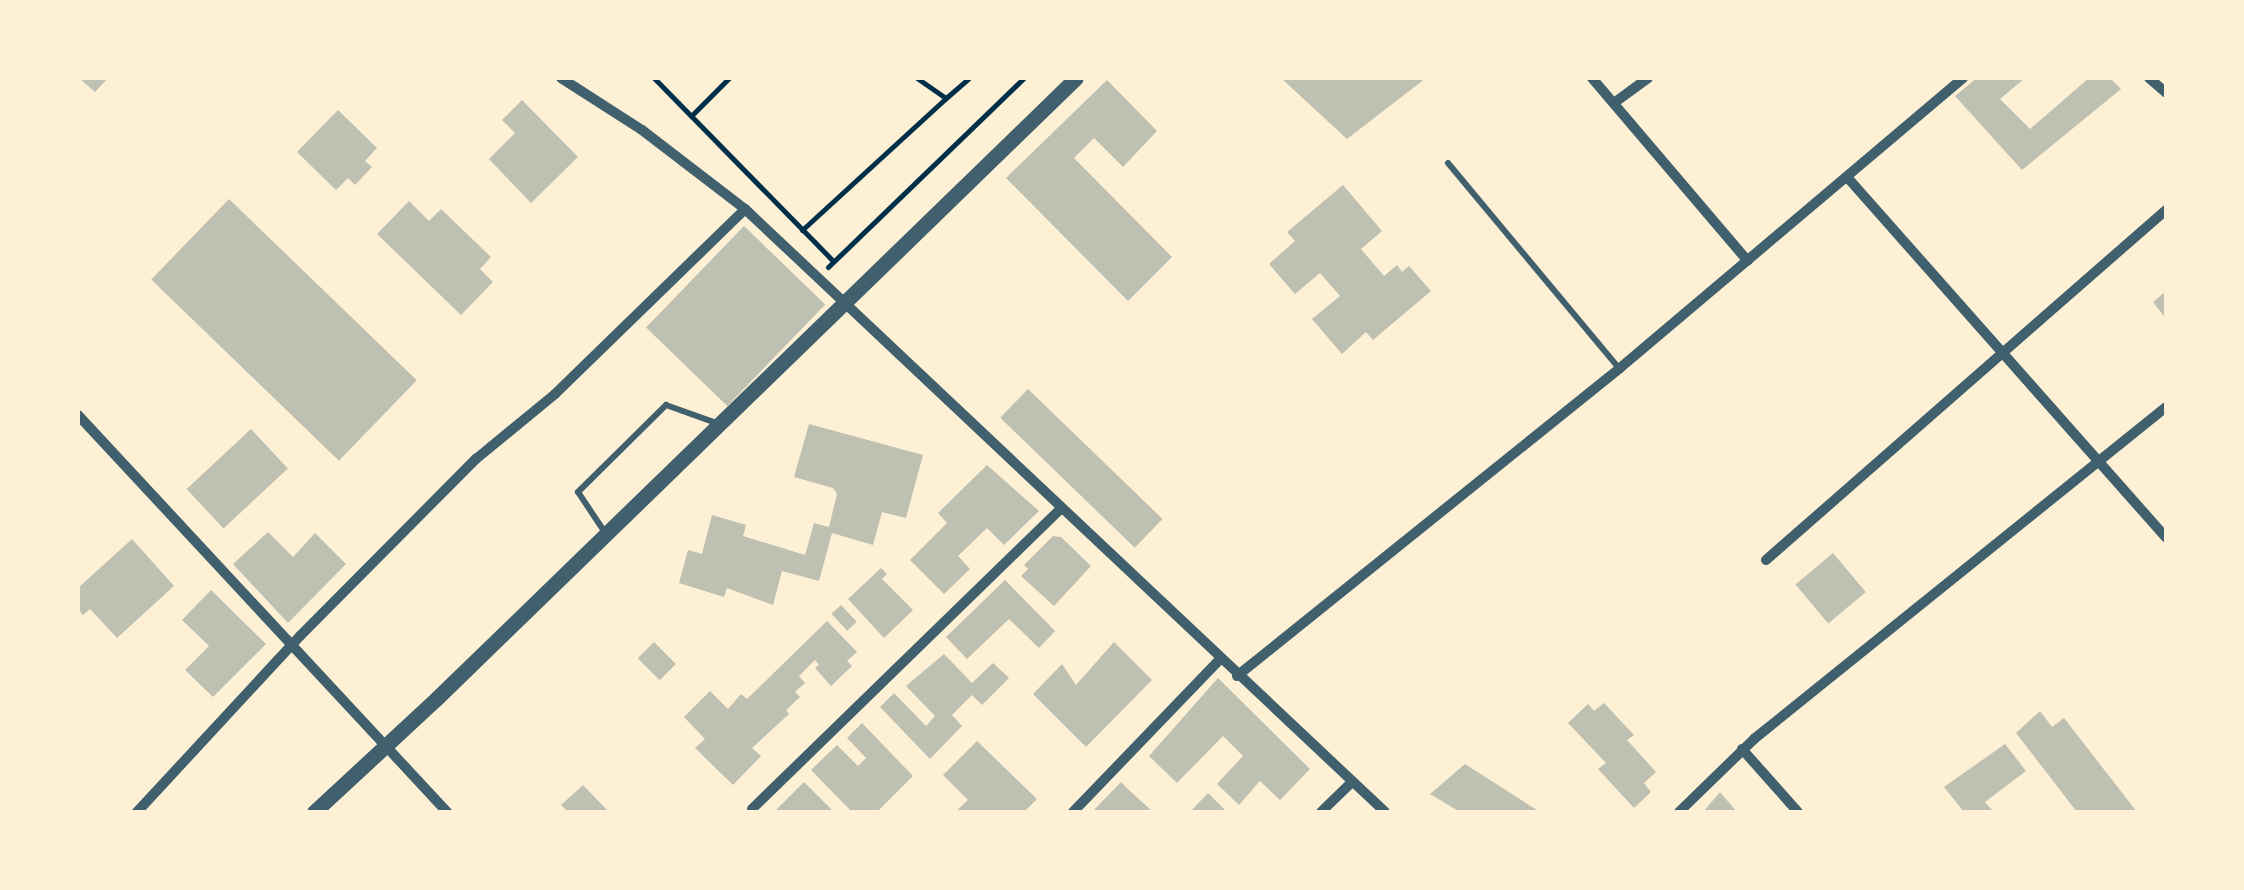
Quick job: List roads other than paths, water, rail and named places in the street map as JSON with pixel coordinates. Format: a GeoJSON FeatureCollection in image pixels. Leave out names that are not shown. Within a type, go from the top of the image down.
{"type":"FeatureCollection","features":[{"type":"Feature","properties":{"kind":"street"},"geometry":{"type":"LineString","coordinates":[[562,78],[642,130],[745,209],[1350,784],[1385,812]]}},
{"type":"Feature","properties":{"kind":"street"},"geometry":{"type":"LineString","coordinates":[[314,812],[1076,78]]}},
{"type":"Feature","properties":{"kind":"street"},"geometry":{"type":"LineString","coordinates":[[1592,78],[1748,261]]}},
{"type":"Feature","properties":{"kind":"street"},"geometry":{"type":"LineString","coordinates":[[1614,103],[1648,78]]}},
{"type":"Feature","properties":{"kind":"street"},"geometry":{"type":"LineString","coordinates":[[1237,676],[1620,368],[1963,78]]}},
{"type":"Feature","properties":{"kind":"street"},"geometry":{"type":"LineString","coordinates":[[2150,78],[2166,94]]}},
{"type":"Feature","properties":{"kind":"street"},"geometry":{"type":"LineString","coordinates":[[1847,178],[2166,537]]}},
{"type":"Feature","properties":{"kind":"street"},"geometry":{"type":"LineString","coordinates":[[137,812],[290,647],[486,449],[555,394],[745,209]]}},
{"type":"Feature","properties":{"kind":"street"},"geometry":{"type":"LineString","coordinates":[[1766,560],[2166,210]]}},
{"type":"Feature","properties":{"kind":"street"},"geometry":{"type":"LineString","coordinates":[[1679,812],[1742,749],[2166,407]]}},
{"type":"Feature","properties":{"kind":"street"},"geometry":{"type":"LineString","coordinates":[[78,415],[447,812]]}},
{"type":"Feature","properties":{"kind":"street"},"geometry":{"type":"LineString","coordinates":[[752,810],[1061,509]]}},
{"type":"Feature","properties":{"kind":"street"},"geometry":{"type":"LineString","coordinates":[[1073,812],[1220,659]]}},
{"type":"Feature","properties":{"kind":"street"},"geometry":{"type":"LineString","coordinates":[[1742,749],[1798,812]]}},
{"type":"Feature","properties":{"kind":"street"},"geometry":{"type":"LineString","coordinates":[[1320,812],[1350,784]]}},
{"type":"Feature","properties":{"kind":"lane"},"geometry":{"type":"LineString","coordinates":[[1448,163],[1620,368]]}},
{"type":"Feature","properties":{"kind":"lane"},"geometry":{"type":"LineString","coordinates":[[606,534],[578,492],[666,405],[720,425]]}}]}
